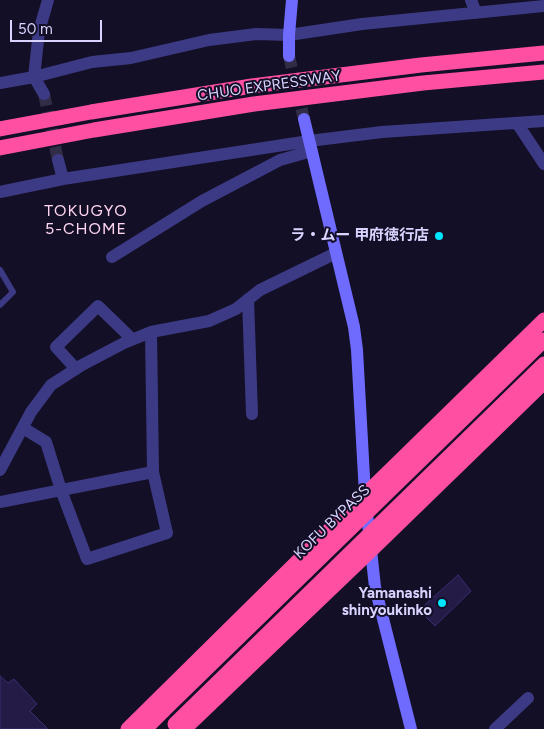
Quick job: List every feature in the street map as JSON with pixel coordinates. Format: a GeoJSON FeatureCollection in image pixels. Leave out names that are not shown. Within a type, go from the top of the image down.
{"type":"FeatureCollection","features":[{"type":"Feature","properties":{"kind":"highway","name":"CHUO EXPRESSWAY"},"geometry":{"type":"LineString","coordinates":[[0,129],[90,112],[252,86],[421,65],[543,53]]}},
{"type":"Feature","properties":{"kind":"highway","name":"CHUO EXPRESSWAY"},"geometry":{"type":"LineString","coordinates":[[0,148],[94,130],[254,104],[424,83],[543,72]]}},
{"type":"Feature","properties":{"kind":"highway"},"geometry":{"type":"LineString","coordinates":[[128,729],[544,320]]}},
{"type":"Feature","properties":{"kind":"highway","name":"KOFU BYPASS"},"geometry":{"type":"LineString","coordinates":[[145,729],[544,340]]}},
{"type":"Feature","properties":{"kind":"highway"},"geometry":{"type":"LineString","coordinates":[[176,727],[544,364]]}},
{"type":"Feature","properties":{"kind":"highway"},"geometry":{"type":"LineString","coordinates":[[176,727],[370,551],[544,382]]}},
{"type":"Feature","properties":{"kind":"street"},"geometry":{"type":"LineString","coordinates":[[44,94],[34,77],[39,31],[48,0]]}},
{"type":"Feature","properties":{"kind":"street"},"geometry":{"type":"LineString","coordinates":[[289,56],[292,0]]}},
{"type":"Feature","properties":{"kind":"street"},"geometry":{"type":"LineString","coordinates":[[470,0],[476,13]]}},
{"type":"Feature","properties":{"kind":"street"},"geometry":{"type":"LineString","coordinates":[[0,83],[34,77],[92,62],[131,58],[209,40],[256,34],[289,35],[362,24],[544,6]]}},
{"type":"Feature","properties":{"kind":"street"},"geometry":{"type":"LineString","coordinates":[[304,119],[354,327],[358,350],[364,495],[375,587],[411,729]]}},
{"type":"Feature","properties":{"kind":"street"},"geometry":{"type":"LineString","coordinates":[[0,192],[63,179],[310,146],[382,132],[544,121]]}},
{"type":"Feature","properties":{"kind":"street"},"geometry":{"type":"LineString","coordinates":[[518,123],[544,164]]}},
{"type":"Feature","properties":{"kind":"street"},"geometry":{"type":"LineString","coordinates":[[112,257],[202,201],[310,146]]}},
{"type":"Feature","properties":{"kind":"street"},"geometry":{"type":"LineString","coordinates":[[58,160],[63,179]]}},
{"type":"Feature","properties":{"kind":"street"},"geometry":{"type":"LineString","coordinates":[[0,470],[31,412],[51,384],[124,343],[151,332],[209,321],[236,309],[260,290],[336,253]]}},
{"type":"Feature","properties":{"kind":"street"},"geometry":{"type":"LineString","coordinates":[[248,299],[252,414]]}},
{"type":"Feature","properties":{"kind":"street"},"geometry":{"type":"LineString","coordinates":[[76,369],[56,347],[98,306],[132,340]]}},
{"type":"Feature","properties":{"kind":"street"},"geometry":{"type":"LineString","coordinates":[[22,428],[46,442],[61,490],[87,559],[167,532],[153,472],[151,332]]}},
{"type":"Feature","properties":{"kind":"street"},"geometry":{"type":"LineString","coordinates":[[0,502],[153,472]]}},
{"type":"Feature","properties":{"kind":"street"},"geometry":{"type":"LineString","coordinates":[[495,729],[528,698]]}},
{"type":"Feature","properties":{"kind":"lane"},"geometry":{"type":"LineString","coordinates":[[0,270],[13,292],[0,305]]}},
{"type":"Feature","properties":{"kind":"building"},"geometry":{"type":"Polygon","coordinates":[[[458,575],[471,591],[435,626],[419,610],[458,575]]]}},
{"type":"Feature","properties":{"kind":"building"},"geometry":{"type":"Polygon","coordinates":[[[0,676],[8,683],[14,679],[37,704],[30,711],[48,729],[0,729],[0,676]]]}},
{"type":"Feature","properties":{"kind":"tunnel"},"geometry":{"type":"LineString","coordinates":[[289,56],[304,119]]}},
{"type":"Feature","properties":{"kind":"tunnel"},"geometry":{"type":"LineString","coordinates":[[44,94],[58,160]]}},
{"type":"Feature","properties":{"kind":"place","name":"ラ・ムー 甲府徳行店"},"geometry":{"type":"Point","coordinates":[439,236]}},
{"type":"Feature","properties":{"kind":"place","name":"Yamanashi shinyoukinko"},"geometry":{"type":"Point","coordinates":[442,603]}},
{"type":"Feature","properties":{"kind":"district","name":"TOKUGYO 5-CHOME"},"geometry":{"type":"Point","coordinates":[86,220]}}]}
